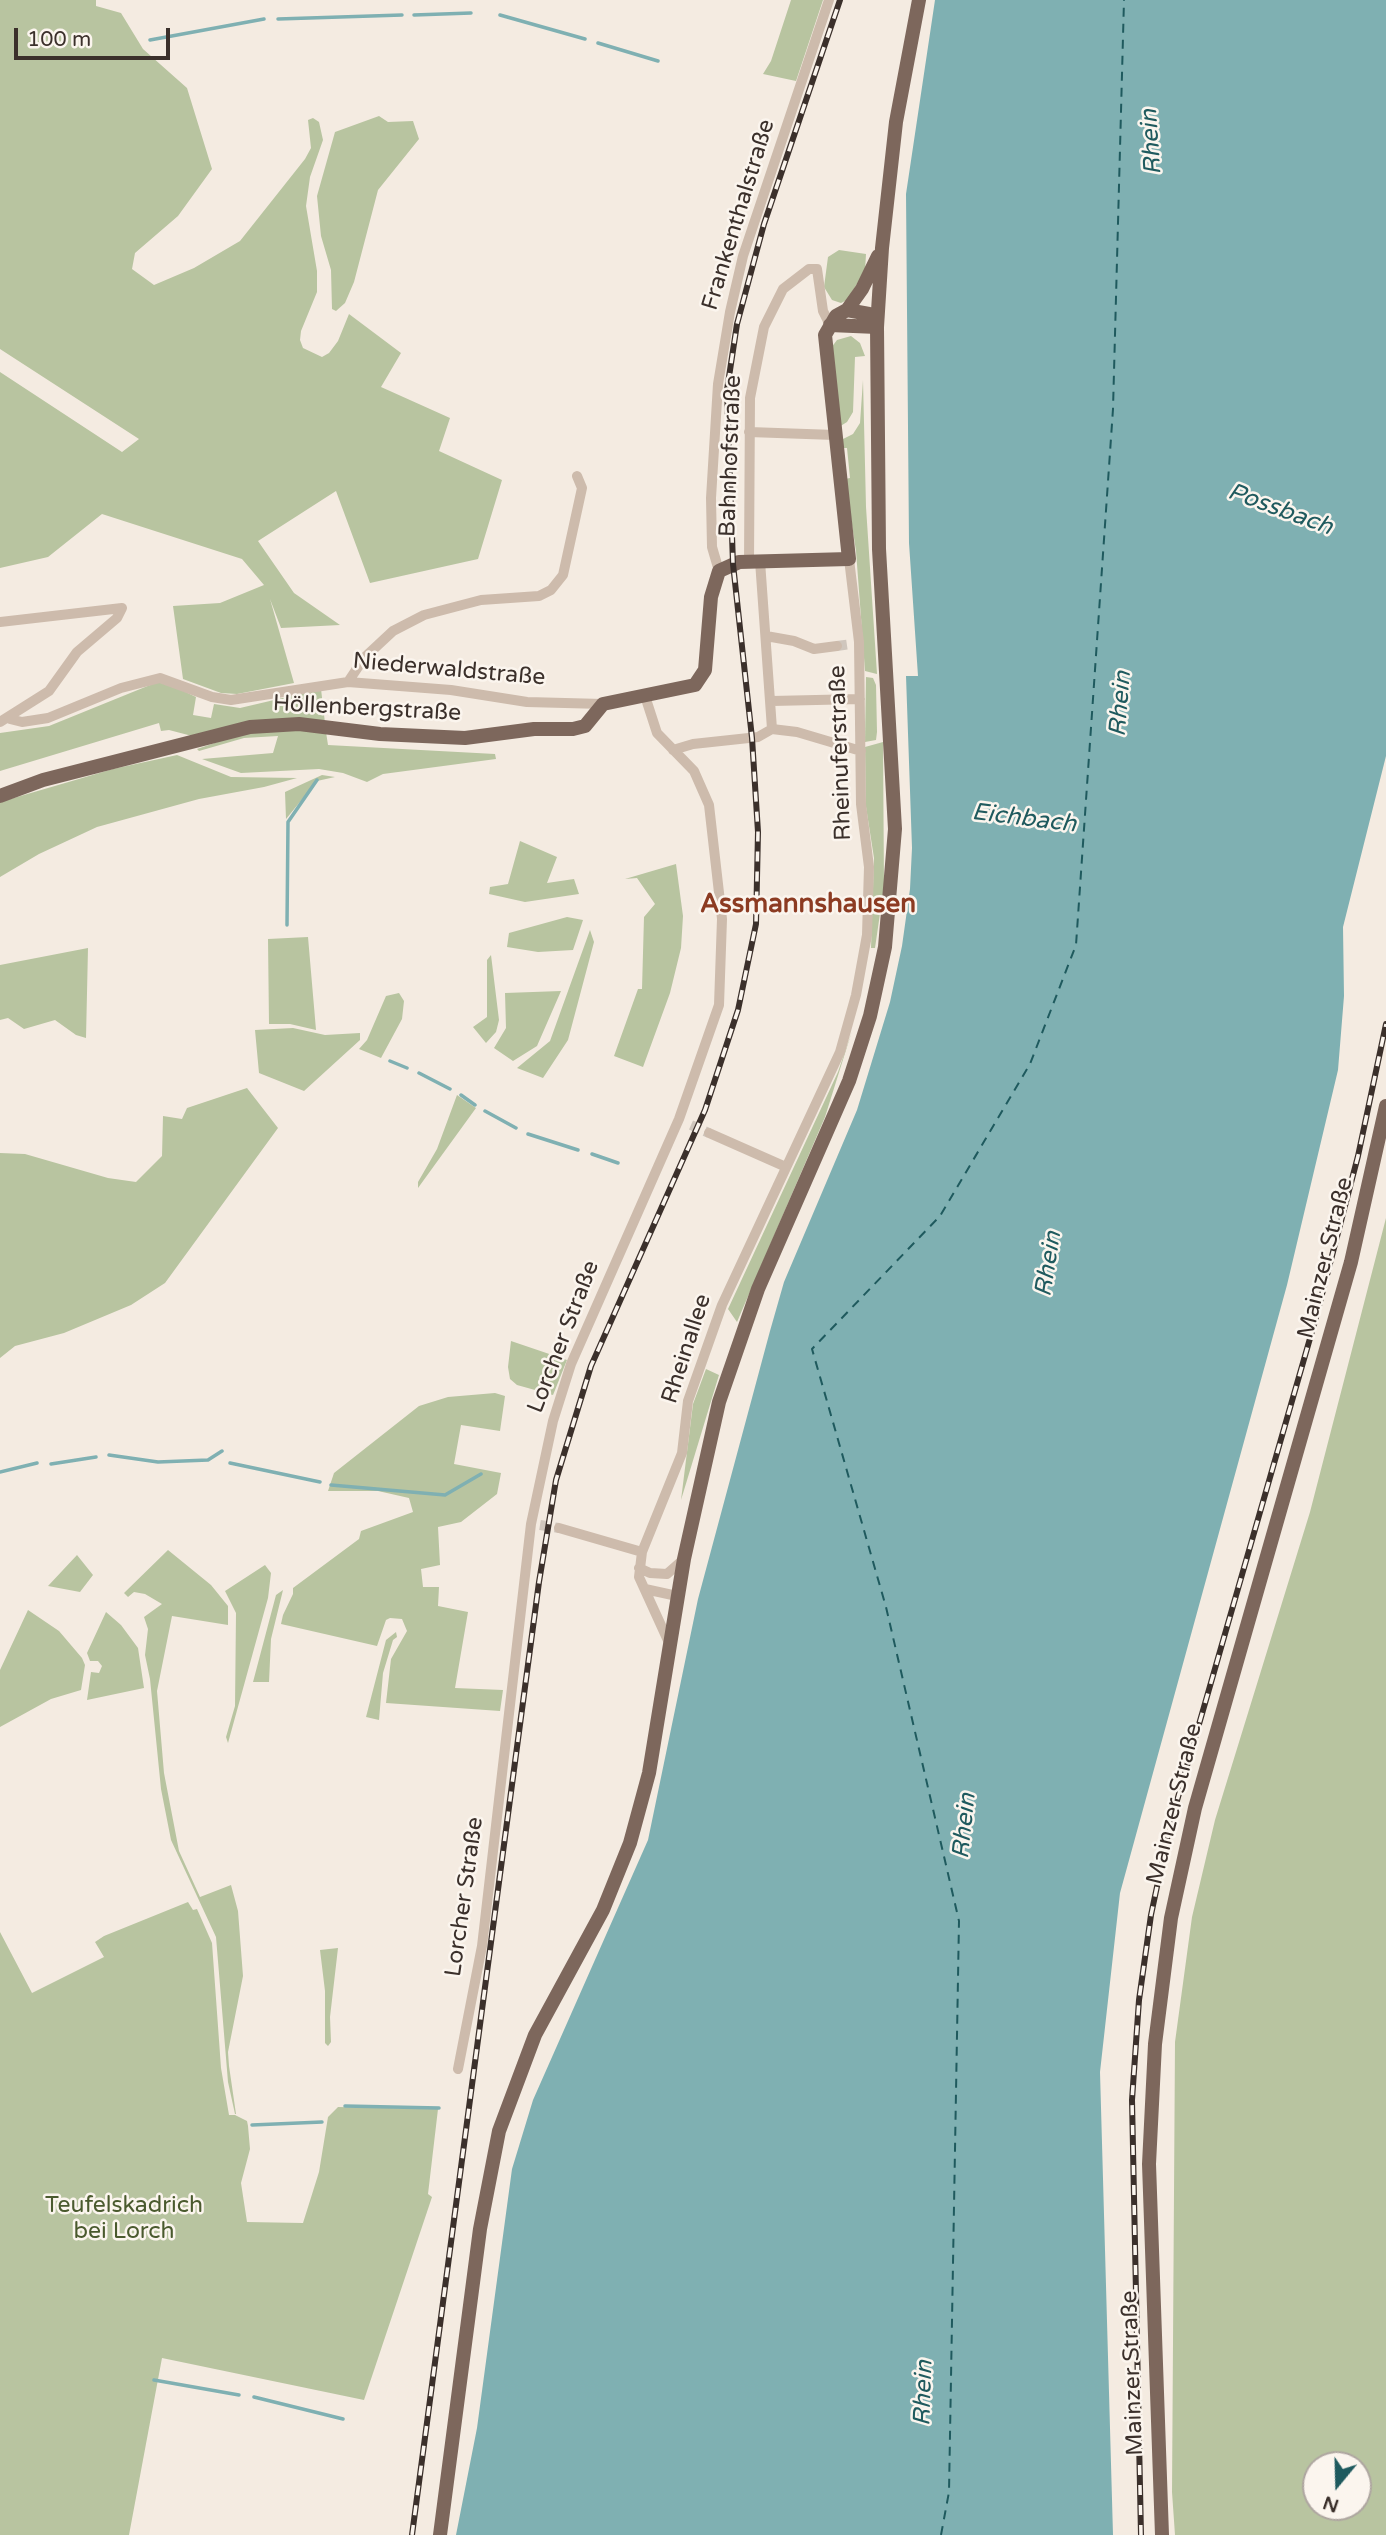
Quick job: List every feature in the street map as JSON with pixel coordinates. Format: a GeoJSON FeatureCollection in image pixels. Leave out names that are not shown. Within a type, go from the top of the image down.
{"type":"FeatureCollection","features":[{"type":"Feature","properties":{"kind":"main road"},"geometry":{"type":"LineString","coordinates":[[440,2535],[480,2229],[499,2131],[535,2035],[603,1910],[624,1860],[649,1773],[677,1596],[719,1402],[758,1289],[849,1081],[870,1016],[885,947],[895,829],[879,549],[877,327],[881,248],[899,99],[919,0]]}},
{"type":"Feature","properties":{"kind":"main road"},"geometry":{"type":"LineString","coordinates":[[847,310],[862,289],[881,248]]}},
{"type":"Feature","properties":{"kind":"main road"},"geometry":{"type":"LineString","coordinates":[[830,325],[839,313],[847,310],[869,314],[877,327]]}},
{"type":"Feature","properties":{"kind":"main road"},"geometry":{"type":"LineString","coordinates":[[830,325],[877,327]]}},
{"type":"Feature","properties":{"kind":"main road","name":"Rheinuferstraße"},"geometry":{"type":"LineString","coordinates":[[830,325],[825,340],[849,559]]}},
{"type":"Feature","properties":{"kind":"main road"},"geometry":{"type":"LineString","coordinates":[[603,704],[687,689],[702,676],[713,585],[719,572],[733,564],[754,561],[849,559]]}},
{"type":"Feature","properties":{"kind":"main road","name":"Höllenbergstraße"},"geometry":{"type":"LineString","coordinates":[[0,796],[43,780],[262,725],[299,724],[380,734],[465,738],[526,730],[582,727],[603,704]]}},
{"type":"Feature","properties":{"kind":"main road","name":"Mainzer Straße"},"geometry":{"type":"LineString","coordinates":[[1161,2535],[1149,2164],[1155,2044],[1171,1918],[1209,1755],[1341,1297],[1386,1106]]}},
{"type":"Feature","properties":{"kind":"street","name":"Frankenthalstraße"},"geometry":{"type":"LineString","coordinates":[[719,572],[712,547],[711,498],[718,384],[730,312],[743,256],[829,0]]}},
{"type":"Feature","properties":{"kind":"street","name":"Bahnhofstraße"},"geometry":{"type":"LineString","coordinates":[[772,729],[766,636],[748,521],[753,370],[764,327],[783,289],[803,271],[817,269],[822,311],[830,325]]}},
{"type":"Feature","properties":{"kind":"street"},"geometry":{"type":"LineString","coordinates":[[749,432],[835,435]]}},
{"type":"Feature","properties":{"kind":"street"},"geometry":{"type":"LineString","coordinates":[[348,682],[364,658],[393,631],[415,619],[481,600],[539,596],[551,590],[564,575],[582,488],[577,477]]}},
{"type":"Feature","properties":{"kind":"street","name":"Rheinuferstraße"},"geometry":{"type":"LineString","coordinates":[[786,1167],[836,1062],[856,995],[869,906],[867,852],[861,804],[860,699],[849,559]]}},
{"type":"Feature","properties":{"kind":"street"},"geometry":{"type":"LineString","coordinates":[[0,622],[122,608],[117,618],[77,652],[49,691],[5,720]]}},
{"type":"Feature","properties":{"kind":"street"},"geometry":{"type":"LineString","coordinates":[[766,636],[794,641],[814,649],[837,646]]}},
{"type":"Feature","properties":{"kind":"street","name":"Niederwaldstraße"},"geometry":{"type":"LineString","coordinates":[[5,720],[22,722],[48,718],[153,678],[167,679],[212,697],[233,701],[348,682],[451,690],[534,702],[603,704]]}},
{"type":"Feature","properties":{"kind":"street","name":"Lorcher Straße"},"geometry":{"type":"LineString","coordinates":[[458,2069],[482,1947],[536,1524],[553,1421],[571,1364],[679,1119],[719,1005],[722,919],[709,805],[694,771],[657,733],[645,696]]}},
{"type":"Feature","properties":{"kind":"street"},"geometry":{"type":"LineString","coordinates":[[772,701],[860,699]]}},
{"type":"Feature","properties":{"kind":"street"},"geometry":{"type":"LineString","coordinates":[[673,750],[680,746],[758,737],[772,729],[797,732],[861,751]]}},
{"type":"Feature","properties":{"kind":"street"},"geometry":{"type":"LineString","coordinates":[[679,1119],[691,1125]]}},
{"type":"Feature","properties":{"kind":"street"},"geometry":{"type":"LineString","coordinates":[[709,1133],[786,1167]]}},
{"type":"Feature","properties":{"kind":"street","name":"Rheinallee"},"geometry":{"type":"LineString","coordinates":[[670,1646],[645,1589],[639,1568],[642,1552],[682,1453],[688,1401],[719,1312],[786,1167]]}},
{"type":"Feature","properties":{"kind":"street"},"geometry":{"type":"LineString","coordinates":[[559,1528],[642,1552]]}},
{"type":"Feature","properties":{"kind":"street"},"geometry":{"type":"LineString","coordinates":[[639,1568],[647,1573],[667,1574],[684,1559]]}},
{"type":"Feature","properties":{"kind":"street"},"geometry":{"type":"LineString","coordinates":[[645,1589],[677,1596]]}},
{"type":"Feature","properties":{"kind":"green space"},"geometry":{"type":"Polygon","coordinates":[[[0,0],[96,0],[96,6],[121,13],[143,49],[187,88],[212,169],[178,216],[135,253],[132,269],[154,285],[194,268],[240,241],[305,159],[311,148],[308,120],[313,118],[319,122],[323,140],[310,177],[306,206],[317,271],[317,292],[301,331],[303,348],[322,357],[329,353],[338,341],[349,314],[401,353],[381,387],[450,418],[439,451],[502,480],[478,559],[370,583],[336,491],[258,541],[294,593],[340,625],[281,628],[270,599],[294,683],[237,694],[221,693],[183,679],[173,606],[220,603],[264,585],[242,559],[102,514],[48,557],[0,568],[0,372],[122,452],[139,439],[0,349],[0,0]]]}},
{"type":"Feature","properties":{"kind":"green space"},"geometry":{"type":"Polygon","coordinates":[[[791,0],[823,0],[796,81],[763,74],[771,61],[791,0]]]}},
{"type":"Feature","properties":{"kind":"green space"},"geometry":{"type":"Polygon","coordinates":[[[379,116],[388,122],[413,121],[419,139],[378,190],[354,282],[345,303],[336,311],[332,309],[331,270],[321,236],[317,196],[335,132],[379,116]]]}},
{"type":"Feature","properties":{"kind":"green space"},"geometry":{"type":"Polygon","coordinates":[[[839,250],[866,254],[865,271],[847,300],[841,303],[832,300],[824,287],[828,257],[839,250]]]}},
{"type":"Feature","properties":{"kind":"green space"},"geometry":{"type":"Polygon","coordinates":[[[851,336],[860,343],[865,356],[855,357],[853,412],[847,422],[839,427],[831,348],[837,340],[851,336]]]}},
{"type":"Feature","properties":{"kind":"green space"},"geometry":{"type":"Polygon","coordinates":[[[863,380],[866,507],[877,674],[865,671],[856,551],[845,479],[850,478],[847,448],[841,448],[841,440],[853,434],[860,423],[863,380]]]}},
{"type":"Feature","properties":{"kind":"green space"},"geometry":{"type":"Polygon","coordinates":[[[866,677],[873,678],[876,685],[877,732],[876,740],[865,742],[866,677]]]}},
{"type":"Feature","properties":{"kind":"green space"},"geometry":{"type":"Polygon","coordinates":[[[155,683],[167,683],[196,697],[193,715],[211,718],[214,704],[240,708],[321,689],[325,723],[192,736],[169,730],[161,731],[159,723],[0,771],[0,733],[49,726],[155,683]]]}},
{"type":"Feature","properties":{"kind":"green space"},"geometry":{"type":"Polygon","coordinates":[[[293,730],[326,732],[328,745],[495,754],[496,759],[383,774],[367,782],[343,773],[319,769],[241,773],[202,759],[273,753],[278,736],[244,738],[199,751],[197,749],[244,733],[293,730]]]}},
{"type":"Feature","properties":{"kind":"green space"},"geometry":{"type":"Polygon","coordinates":[[[883,742],[884,886],[875,948],[871,948],[874,858],[866,807],[865,747],[883,742]]]}},
{"type":"Feature","properties":{"kind":"green space"},"geometry":{"type":"Polygon","coordinates":[[[177,755],[231,777],[297,778],[199,799],[97,827],[39,854],[0,877],[0,802],[113,769],[177,755]]]}},
{"type":"Feature","properties":{"kind":"green space"},"geometry":{"type":"Polygon","coordinates":[[[322,775],[335,777],[317,781],[286,819],[285,792],[322,775]]]}},
{"type":"Feature","properties":{"kind":"green space"},"geometry":{"type":"Polygon","coordinates":[[[520,841],[557,857],[547,883],[574,879],[579,894],[525,902],[489,894],[490,887],[508,884],[520,841]]]}},
{"type":"Feature","properties":{"kind":"green space"},"geometry":{"type":"Polygon","coordinates":[[[676,864],[683,916],[681,948],[670,993],[643,1067],[614,1056],[638,989],[642,989],[644,917],[655,904],[637,878],[625,879],[676,864]]]}},
{"type":"Feature","properties":{"kind":"green space"},"geometry":{"type":"Polygon","coordinates":[[[567,917],[583,920],[573,950],[538,952],[507,947],[509,933],[567,917]]]}},
{"type":"Feature","properties":{"kind":"green space"},"geometry":{"type":"Polygon","coordinates":[[[590,930],[594,942],[568,1040],[543,1078],[517,1068],[550,1041],[590,930]]]}},
{"type":"Feature","properties":{"kind":"green space"},"geometry":{"type":"Polygon","coordinates":[[[308,937],[316,1030],[290,1024],[269,1024],[268,939],[308,937]]]}},
{"type":"Feature","properties":{"kind":"green space"},"geometry":{"type":"Polygon","coordinates":[[[88,948],[86,1038],[76,1035],[55,1020],[24,1029],[8,1018],[0,1020],[0,965],[88,948]]]}},
{"type":"Feature","properties":{"kind":"green space"},"geometry":{"type":"Polygon","coordinates":[[[491,955],[499,1020],[496,1032],[486,1043],[473,1027],[487,1017],[487,960],[491,955]]]}},
{"type":"Feature","properties":{"kind":"green space"},"geometry":{"type":"Polygon","coordinates":[[[561,991],[537,1046],[513,1061],[494,1048],[506,1028],[505,993],[561,991]]]}},
{"type":"Feature","properties":{"kind":"green space"},"geometry":{"type":"Polygon","coordinates":[[[399,993],[404,1001],[402,1019],[381,1058],[359,1049],[367,1040],[386,996],[399,993]]]}},
{"type":"Feature","properties":{"kind":"green space"},"geometry":{"type":"Polygon","coordinates":[[[293,1028],[325,1035],[360,1033],[360,1040],[304,1091],[259,1073],[255,1030],[293,1028]]]}},
{"type":"Feature","properties":{"kind":"green space"},"geometry":{"type":"Polygon","coordinates":[[[852,1031],[825,1117],[737,1322],[728,1309],[838,1072],[852,1031]]]}},
{"type":"Feature","properties":{"kind":"green space"},"geometry":{"type":"Polygon","coordinates":[[[247,1088],[278,1128],[165,1283],[131,1305],[64,1333],[15,1346],[0,1358],[0,1153],[25,1154],[108,1178],[136,1182],[162,1156],[163,1116],[182,1119],[187,1108],[247,1088]]]}},
{"type":"Feature","properties":{"kind":"green space"},"geometry":{"type":"Polygon","coordinates":[[[457,1095],[476,1108],[418,1188],[418,1182],[437,1149],[457,1095]]]}},
{"type":"Feature","properties":{"kind":"green space"},"geometry":{"type":"Polygon","coordinates":[[[1386,1218],[1386,2535],[1175,2535],[1172,2492],[1175,2042],[1192,1917],[1215,1820],[1310,1512],[1386,1218]]]}},
{"type":"Feature","properties":{"kind":"green space"},"geometry":{"type":"Polygon","coordinates":[[[511,1341],[567,1360],[553,1395],[517,1385],[510,1379],[508,1367],[511,1341]]]}},
{"type":"Feature","properties":{"kind":"green space"},"geometry":{"type":"Polygon","coordinates":[[[706,1369],[719,1375],[681,1500],[693,1404],[706,1369]]]}},
{"type":"Feature","properties":{"kind":"green space"},"geometry":{"type":"Polygon","coordinates":[[[495,1393],[505,1396],[500,1431],[461,1425],[454,1464],[501,1473],[497,1494],[461,1522],[438,1527],[440,1565],[421,1569],[423,1587],[439,1587],[438,1606],[468,1612],[455,1688],[503,1690],[500,1711],[386,1703],[391,1659],[407,1631],[402,1619],[386,1620],[377,1646],[281,1624],[283,1615],[293,1588],[359,1539],[361,1531],[413,1512],[409,1498],[378,1491],[328,1491],[334,1473],[419,1406],[448,1397],[495,1393]]]}},
{"type":"Feature","properties":{"kind":"green space"},"geometry":{"type":"Polygon","coordinates":[[[168,1550],[211,1585],[228,1606],[228,1625],[172,1616],[157,1691],[164,1773],[179,1851],[200,1897],[231,1885],[238,1911],[243,1976],[228,2052],[236,2114],[228,2082],[216,1937],[171,1840],[161,1789],[150,1679],[145,1655],[148,1629],[144,1617],[162,1604],[145,1594],[134,1592],[128,1597],[124,1593],[168,1550]]]}},
{"type":"Feature","properties":{"kind":"green space"},"geometry":{"type":"Polygon","coordinates":[[[77,1555],[93,1575],[80,1592],[48,1586],[77,1555]]]}},
{"type":"Feature","properties":{"kind":"green space"},"geometry":{"type":"Polygon","coordinates":[[[265,1565],[271,1573],[268,1598],[228,1743],[226,1737],[235,1706],[236,1613],[225,1591],[265,1565]]]}},
{"type":"Feature","properties":{"kind":"green space"},"geometry":{"type":"Polygon","coordinates":[[[283,1590],[271,1639],[269,1682],[253,1682],[276,1595],[283,1590]]]}},
{"type":"Feature","properties":{"kind":"green space"},"geometry":{"type":"Polygon","coordinates":[[[28,1610],[59,1631],[82,1658],[85,1665],[81,1690],[51,1699],[0,1727],[0,1670],[28,1610]]]}},
{"type":"Feature","properties":{"kind":"green space"},"geometry":{"type":"Polygon","coordinates":[[[106,1612],[121,1625],[138,1648],[144,1688],[87,1700],[91,1672],[99,1673],[102,1666],[98,1661],[90,1661],[87,1653],[106,1612]]]}},
{"type":"Feature","properties":{"kind":"green space"},"geometry":{"type":"Polygon","coordinates":[[[396,1632],[397,1637],[393,1640],[383,1673],[379,1720],[366,1717],[386,1640],[396,1632]]]}},
{"type":"Feature","properties":{"kind":"green space","name":"Teufelskadrich bei Lorch"},"geometry":{"type":"Polygon","coordinates":[[[188,1902],[193,1910],[197,1909],[212,1943],[221,2068],[229,2115],[247,2121],[248,2126],[250,2149],[241,2183],[247,2222],[303,2223],[319,2172],[328,2117],[338,2107],[438,2109],[428,2194],[432,2197],[364,2400],[162,2358],[129,2535],[0,2535],[0,1932],[32,1993],[104,1957],[95,1942],[104,1936],[188,1902]]]}},
{"type":"Feature","properties":{"kind":"green space"},"geometry":{"type":"Polygon","coordinates":[[[338,1948],[330,2017],[331,2042],[328,2046],[325,2043],[325,1991],[320,1950],[338,1948]]]}},
{"type":"Feature","properties":{"kind":"water"},"geometry":{"type":"Polygon","coordinates":[[[935,0],[1386,0],[1386,756],[1343,927],[1344,996],[1338,1070],[1287,1285],[1120,1893],[1100,2072],[1113,2535],[456,2535],[477,2428],[512,2169],[533,2100],[648,1840],[698,1599],[770,1331],[784,1282],[857,1110],[890,1002],[902,946],[910,889],[912,848],[906,676],[918,676],[909,543],[906,194],[935,0]]]}},
{"type":"Feature","properties":{"kind":"waterway"},"geometry":{"type":"LineString","coordinates":[[414,15],[471,13]]}},
{"type":"Feature","properties":{"kind":"waterway"},"geometry":{"type":"LineString","coordinates":[[278,19],[402,15]]}},
{"type":"Feature","properties":{"kind":"waterway"},"geometry":{"type":"LineString","coordinates":[[500,15],[585,39]]}},
{"type":"Feature","properties":{"kind":"waterway"},"geometry":{"type":"LineString","coordinates":[[150,40],[264,19]]}},
{"type":"Feature","properties":{"kind":"waterway"},"geometry":{"type":"LineString","coordinates":[[598,43],[658,61]]}},
{"type":"Feature","properties":{"kind":"waterway"},"geometry":{"type":"LineString","coordinates":[[287,925],[288,822],[317,780]]}},
{"type":"Feature","properties":{"kind":"waterway"},"geometry":{"type":"LineString","coordinates":[[390,1061],[407,1068]]}},
{"type":"Feature","properties":{"kind":"waterway"},"geometry":{"type":"LineString","coordinates":[[419,1073],[450,1089]]}},
{"type":"Feature","properties":{"kind":"waterway"},"geometry":{"type":"LineString","coordinates":[[461,1095],[475,1105]]}},
{"type":"Feature","properties":{"kind":"waterway"},"geometry":{"type":"LineString","coordinates":[[485,1111],[516,1128]]}},
{"type":"Feature","properties":{"kind":"waterway"},"geometry":{"type":"LineString","coordinates":[[528,1134],[578,1150]]}},
{"type":"Feature","properties":{"kind":"waterway"},"geometry":{"type":"LineString","coordinates":[[592,1154],[618,1163]]}},
{"type":"Feature","properties":{"kind":"waterway"},"geometry":{"type":"LineString","coordinates":[[109,1455],[158,1462],[208,1460],[222,1451]]}},
{"type":"Feature","properties":{"kind":"waterway"},"geometry":{"type":"LineString","coordinates":[[51,1464],[96,1457]]}},
{"type":"Feature","properties":{"kind":"waterway"},"geometry":{"type":"LineString","coordinates":[[0,1472],[37,1463]]}},
{"type":"Feature","properties":{"kind":"waterway"},"geometry":{"type":"LineString","coordinates":[[230,1463],[320,1482]]}},
{"type":"Feature","properties":{"kind":"waterway"},"geometry":{"type":"LineString","coordinates":[[331,1485],[445,1495],[481,1474]]}},
{"type":"Feature","properties":{"kind":"waterway"},"geometry":{"type":"LineString","coordinates":[[345,2106],[439,2108]]}},
{"type":"Feature","properties":{"kind":"waterway"},"geometry":{"type":"LineString","coordinates":[[252,2125],[322,2122]]}},
{"type":"Feature","properties":{"kind":"waterway"},"geometry":{"type":"LineString","coordinates":[[154,2380],[239,2395]]}},
{"type":"Feature","properties":{"kind":"waterway"},"geometry":{"type":"LineString","coordinates":[[254,2397],[343,2419]]}},
{"type":"Feature","properties":{"kind":"ferry route"},"geometry":{"type":"LineString","coordinates":[[941,2535],[949,2492],[959,1921],[886,1607],[812,1349],[940,1216],[1030,1064],[1076,945],[1113,409],[1124,0]]}},
{"type":"Feature","properties":{"kind":"tunnel"},"geometry":{"type":"LineString","coordinates":[[837,646],[851,644]]}},
{"type":"Feature","properties":{"kind":"tunnel"},"geometry":{"type":"LineString","coordinates":[[691,1125],[709,1133]]}},
{"type":"Feature","properties":{"kind":"tunnel"},"geometry":{"type":"LineString","coordinates":[[540,1525],[559,1528]]}},
{"type":"Feature","properties":{"kind":"railway"},"geometry":{"type":"LineString","coordinates":[[412,2535],[539,1582],[556,1480],[591,1366],[705,1110],[738,1010],[756,924],[758,832],[752,738],[733,564],[727,390],[737,324],[764,224],[840,0]]}},
{"type":"Feature","properties":{"kind":"railway"},"geometry":{"type":"LineString","coordinates":[[1141,2535],[1132,2100],[1139,2000],[1151,1915],[1170,1825],[1315,1321],[1358,1156],[1386,1024]]}},
{"type":"Feature","properties":{"kind":"district","name":"Assmannshausen"},"geometry":{"type":"Point","coordinates":[808,905]}},
{"type":"Feature","properties":{"kind":"water label","name":"Rhein"},"geometry":{"type":"Point","coordinates":[1152,142]}},
{"type":"Feature","properties":{"kind":"water label","name":"Possbach"},"geometry":{"type":"Point","coordinates":[1280,510]}},
{"type":"Feature","properties":{"kind":"water label","name":"Rhein"},"geometry":{"type":"Point","coordinates":[1121,704]}},
{"type":"Feature","properties":{"kind":"water label","name":"Eichbach"},"geometry":{"type":"Point","coordinates":[1024,819]}},
{"type":"Feature","properties":{"kind":"water label","name":"Rhein"},"geometry":{"type":"Point","coordinates":[1049,1264]}},
{"type":"Feature","properties":{"kind":"water label","name":"Rhein"},"geometry":{"type":"Point","coordinates":[965,1826]}},
{"type":"Feature","properties":{"kind":"water label","name":"Rhein"},"geometry":{"type":"Point","coordinates":[924,2393]}}]}
